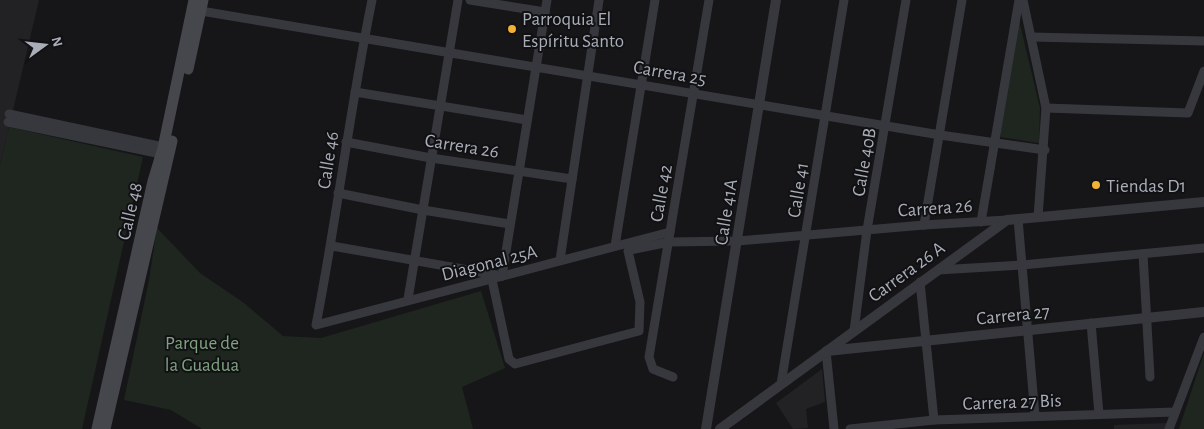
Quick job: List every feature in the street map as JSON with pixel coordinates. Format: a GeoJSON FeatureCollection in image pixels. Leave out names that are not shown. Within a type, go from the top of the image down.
{"type":"FeatureCollection","features":[{"type":"Feature","properties":{"kind":"main road","name":"Calle 48"},"geometry":{"type":"LineString","coordinates":[[105,429],[166,151],[194,0]]}},
{"type":"Feature","properties":{"kind":"main road","name":"Calle 48"},"geometry":{"type":"LineString","coordinates":[[97,429],[202,6]]}},
{"type":"Feature","properties":{"kind":"street","name":"Calle 46"},"geometry":{"type":"LineString","coordinates":[[316,325],[332,246],[346,142],[372,0]]}},
{"type":"Feature","properties":{"kind":"street"},"geometry":{"type":"LineString","coordinates":[[408,299],[458,0]]}},
{"type":"Feature","properties":{"kind":"street"},"geometry":{"type":"LineString","coordinates":[[470,0],[545,12]]}},
{"type":"Feature","properties":{"kind":"street"},"geometry":{"type":"LineString","coordinates":[[502,276],[547,0]]}},
{"type":"Feature","properties":{"kind":"street"},"geometry":{"type":"LineString","coordinates":[[560,260],[600,0]]}},
{"type":"Feature","properties":{"kind":"street"},"geometry":{"type":"LineString","coordinates":[[615,246],[655,0]]}},
{"type":"Feature","properties":{"kind":"street","name":"Calle 42"},"geometry":{"type":"LineString","coordinates":[[674,377],[653,369],[649,361],[709,0]]}},
{"type":"Feature","properties":{"kind":"street","name":"Calle 41A"},"geometry":{"type":"LineString","coordinates":[[706,429],[776,0]]}},
{"type":"Feature","properties":{"kind":"street","name":"Calle 41"},"geometry":{"type":"LineString","coordinates":[[781,384],[844,0]]}},
{"type":"Feature","properties":{"kind":"street","name":"Calle 40B"},"geometry":{"type":"LineString","coordinates":[[854,331],[868,230],[906,0]]}},
{"type":"Feature","properties":{"kind":"street"},"geometry":{"type":"LineString","coordinates":[[924,225],[962,0]]}},
{"type":"Feature","properties":{"kind":"street"},"geometry":{"type":"LineString","coordinates":[[981,222],[1019,0]]}},
{"type":"Feature","properties":{"kind":"street"},"geometry":{"type":"LineString","coordinates":[[1023,0],[1046,108],[1045,150],[1038,217]]}},
{"type":"Feature","properties":{"kind":"street","name":"Carrera 25"},"geometry":{"type":"LineString","coordinates":[[202,6],[364,39],[536,66],[940,135],[1045,150]]}},
{"type":"Feature","properties":{"kind":"street"},"geometry":{"type":"LineString","coordinates":[[1016,19],[1027,18]]}},
{"type":"Feature","properties":{"kind":"street"},"geometry":{"type":"LineString","coordinates":[[1030,37],[1204,41]]}},
{"type":"Feature","properties":{"kind":"street"},"geometry":{"type":"LineString","coordinates":[[1046,108],[1188,113],[1203,77]]}},
{"type":"Feature","properties":{"kind":"street"},"geometry":{"type":"LineString","coordinates":[[355,92],[527,120]]}},
{"type":"Feature","properties":{"kind":"street"},"geometry":{"type":"LineString","coordinates":[[8,118],[166,151]]}},
{"type":"Feature","properties":{"kind":"street","name":"Carrera 26"},"geometry":{"type":"LineString","coordinates":[[346,142],[431,158],[572,179]]}},
{"type":"Feature","properties":{"kind":"street"},"geometry":{"type":"LineString","coordinates":[[338,193],[423,210],[510,224]]}},
{"type":"Feature","properties":{"kind":"street","name":"Carrera 26"},"geometry":{"type":"LineString","coordinates":[[491,276],[509,360],[515,364],[638,331],[640,302],[628,251],[669,242],[738,241],[806,236],[1204,202]]}},
{"type":"Feature","properties":{"kind":"street"},"geometry":{"type":"LineString","coordinates":[[1018,219],[1035,416]]}},
{"type":"Feature","properties":{"kind":"street","name":"Carrera 26 A"},"geometry":{"type":"LineString","coordinates":[[720,429],[1007,220]]}},
{"type":"Feature","properties":{"kind":"street","name":"Diagonal 25A"},"geometry":{"type":"LineString","coordinates":[[316,325],[491,276],[502,276],[670,232]]}},
{"type":"Feature","properties":{"kind":"street"},"geometry":{"type":"LineString","coordinates":[[332,246],[414,259],[491,276]]}},
{"type":"Feature","properties":{"kind":"street"},"geometry":{"type":"LineString","coordinates":[[938,270],[1022,265],[1204,248]]}},
{"type":"Feature","properties":{"kind":"street"},"geometry":{"type":"LineString","coordinates":[[1143,254],[1150,377]]}},
{"type":"Feature","properties":{"kind":"street"},"geometry":{"type":"LineString","coordinates":[[920,282],[934,420]]}},
{"type":"Feature","properties":{"kind":"street","name":"Carrera 27"},"geometry":{"type":"LineString","coordinates":[[826,351],[1204,312]]}},
{"type":"Feature","properties":{"kind":"street"},"geometry":{"type":"LineString","coordinates":[[1091,323],[1099,414]]}},
{"type":"Feature","properties":{"kind":"street"},"geometry":{"type":"LineString","coordinates":[[1170,429],[1204,337]]}},
{"type":"Feature","properties":{"kind":"street"},"geometry":{"type":"LineString","coordinates":[[826,351],[834,429]]}},
{"type":"Feature","properties":{"kind":"street","name":"Carrera 27 Bis"},"geometry":{"type":"LineString","coordinates":[[850,429],[934,420],[1175,412]]}},
{"type":"Feature","properties":{"kind":"shaded area"},"geometry":{"type":"Polygon","coordinates":[[[0,0],[39,0],[0,165],[0,0]]]}},
{"type":"Feature","properties":{"kind":"shaded area"},"geometry":{"type":"Polygon","coordinates":[[[822,369],[825,402],[806,409],[808,428],[793,429],[776,403],[822,369]]]}},
{"type":"Feature","properties":{"kind":"shaded area"},"geometry":{"type":"Polygon","coordinates":[[[1167,423],[1165,429],[1114,429],[1114,425],[1167,423]]]}},
{"type":"Feature","properties":{"kind":"green space"},"geometry":{"type":"Polygon","coordinates":[[[1019,20],[1040,108],[1039,143],[1000,137],[1019,20]]]}},
{"type":"Feature","properties":{"kind":"green space"},"geometry":{"type":"Polygon","coordinates":[[[9,127],[143,157],[82,429],[0,429],[0,165],[9,127]]]}},
{"type":"Feature","properties":{"kind":"green space","name":"Parque de la Guadua"},"geometry":{"type":"Polygon","coordinates":[[[157,228],[200,273],[244,303],[283,336],[321,338],[481,291],[505,368],[462,387],[473,429],[202,429],[171,410],[124,400],[149,280],[157,228]]]}},
{"type":"Feature","properties":{"kind":"green space"},"geometry":{"type":"Polygon","coordinates":[[[1204,353],[1204,429],[1179,429],[1204,353]]]}},
{"type":"Feature","properties":{"kind":"place","name":"Parroquia El Espíritu Santo"},"geometry":{"type":"Point","coordinates":[512,29]}},
{"type":"Feature","properties":{"kind":"place","name":"Tiendas D1"},"geometry":{"type":"Point","coordinates":[1096,185]}}]}
